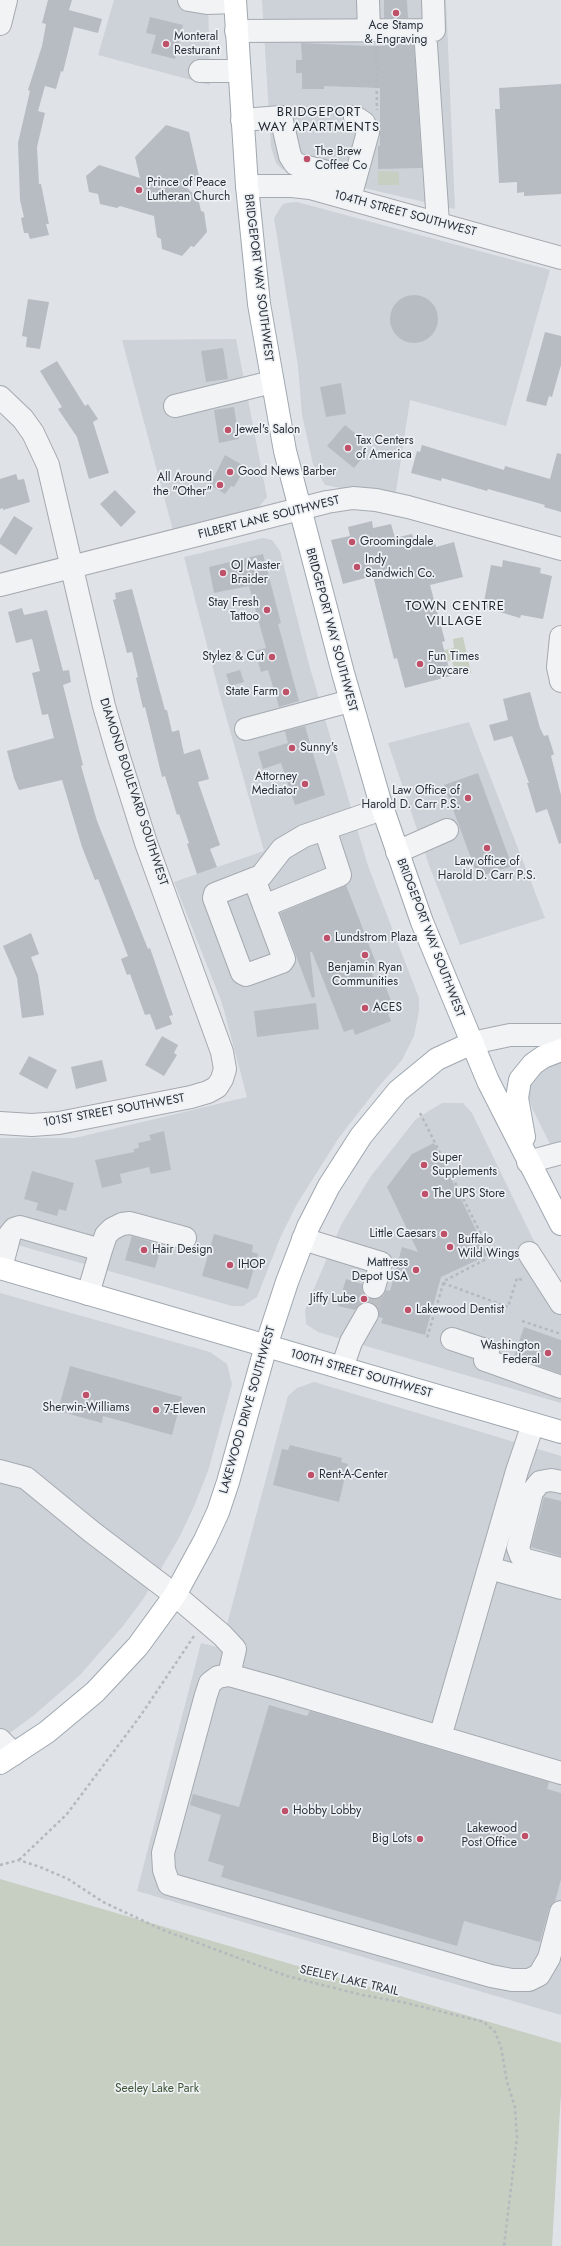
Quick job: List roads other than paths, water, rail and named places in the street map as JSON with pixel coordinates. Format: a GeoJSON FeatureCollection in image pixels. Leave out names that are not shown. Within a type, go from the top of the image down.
{"type":"FeatureCollection","features":[{"type":"Feature","properties":{"kind":"main road","name":"BRIDGEPORT WAY SOUTHWEST"},"geometry":{"type":"LineString","coordinates":[[235,1],[238,71],[247,186],[259,304],[272,382],[299,509],[350,701],[382,809],[422,922],[472,1044],[528,1162],[561,1224]]}},
{"type":"Feature","properties":{"kind":"main road","name":"LAKEWOOD DRIVE SOUTHWEST"},"geometry":{"type":"LineString","coordinates":[[5,1752],[47,1732],[95,1692],[138,1646],[175,1596],[195,1561],[218,1512],[228,1482],[266,1346],[287,1282],[303,1239],[329,1186],[361,1136],[384,1106],[398,1091],[429,1064],[458,1048],[472,1044]]}},
{"type":"Feature","properties":{"kind":"main road"},"geometry":{"type":"LineString","coordinates":[[528,1162],[517,1098],[518,1085],[522,1074],[533,1064],[543,1057],[561,1050]]}},
{"type":"Feature","properties":{"kind":"main road","name":"100TH STREET SOUTHWEST"},"geometry":{"type":"LineString","coordinates":[[1,1268],[561,1432]]}},
{"type":"Feature","properties":{"kind":"main road"},"geometry":{"type":"LineString","coordinates":[[533,1424],[561,1424]]}},
{"type":"Feature","properties":{"kind":"street"},"geometry":{"type":"LineString","coordinates":[[0,24],[6,0]]}},
{"type":"Feature","properties":{"kind":"street"},"geometry":{"type":"LineString","coordinates":[[189,0],[207,3],[235,1]]}},
{"type":"Feature","properties":{"kind":"street"},"geometry":{"type":"LineString","coordinates":[[368,0],[372,31]]}},
{"type":"Feature","properties":{"kind":"street"},"geometry":{"type":"LineString","coordinates":[[236,31],[434,30],[433,0]]}},
{"type":"Feature","properties":{"kind":"street"},"geometry":{"type":"LineString","coordinates":[[426,45],[438,223]]}},
{"type":"Feature","properties":{"kind":"street"},"geometry":{"type":"LineString","coordinates":[[200,71],[238,71]]}},
{"type":"Feature","properties":{"kind":"street"},"geometry":{"type":"LineString","coordinates":[[242,120],[281,117],[287,147],[295,164],[352,189],[368,132],[364,123],[355,117]]}},
{"type":"Feature","properties":{"kind":"street","name":"104TH STREET SOUTHWEST"},"geometry":{"type":"LineString","coordinates":[[247,186],[352,189],[438,223],[561,258]]}},
{"type":"Feature","properties":{"kind":"street"},"geometry":{"type":"LineString","coordinates":[[175,406],[272,382]]}},
{"type":"Feature","properties":{"kind":"street","name":"DIAMOND BOULEVARD SOUTHWEST"},"geometry":{"type":"LineString","coordinates":[[0,397],[23,419],[41,447],[55,489],[104,706],[146,843],[222,1052],[225,1069],[222,1079]]}},
{"type":"Feature","properties":{"kind":"street","name":"FILBERT LANE SOUTHWEST"},"geometry":{"type":"LineString","coordinates":[[0,585],[299,509],[341,500],[364,498],[408,507],[561,549]]}},
{"type":"Feature","properties":{"kind":"street"},"geometry":{"type":"LineString","coordinates":[[561,637],[558,666],[561,681]]}},
{"type":"Feature","properties":{"kind":"street"},"geometry":{"type":"LineString","coordinates":[[246,729],[350,701]]}},
{"type":"Feature","properties":{"kind":"street"},"geometry":{"type":"LineString","coordinates":[[254,879],[283,961],[244,975],[213,896],[261,876],[282,849],[304,836],[382,809]]}},
{"type":"Feature","properties":{"kind":"street"},"geometry":{"type":"LineString","coordinates":[[264,906],[340,875],[325,829]]}},
{"type":"Feature","properties":{"kind":"street"},"geometry":{"type":"LineString","coordinates":[[397,852],[447,830]]}},
{"type":"Feature","properties":{"kind":"street"},"geometry":{"type":"LineString","coordinates":[[472,1044],[510,1035],[561,1035]]}},
{"type":"Feature","properties":{"kind":"street","name":"101ST STREET SOUTHWEST"},"geometry":{"type":"LineString","coordinates":[[0,1123],[32,1125],[59,1123],[195,1096],[214,1090],[222,1079]]}},
{"type":"Feature","properties":{"kind":"street"},"geometry":{"type":"LineString","coordinates":[[528,1162],[561,1153]]}},
{"type":"Feature","properties":{"kind":"street"},"geometry":{"type":"LineString","coordinates":[[88,1294],[106,1235],[112,1229],[122,1224],[130,1223],[184,1238]]}},
{"type":"Feature","properties":{"kind":"street"},"geometry":{"type":"LineString","coordinates":[[1,1268],[10,1234],[14,1230],[20,1228],[101,1250]]}},
{"type":"Feature","properties":{"kind":"street"},"geometry":{"type":"LineString","coordinates":[[303,1239],[381,1263],[374,1287]]}},
{"type":"Feature","properties":{"kind":"street"},"geometry":{"type":"LineString","coordinates":[[529,1253],[561,1302]]}},
{"type":"Feature","properties":{"kind":"street"},"geometry":{"type":"LineString","coordinates":[[342,1368],[351,1342],[366,1314]]}},
{"type":"Feature","properties":{"kind":"street"},"geometry":{"type":"LineString","coordinates":[[452,1340],[561,1387]]}},
{"type":"Feature","properties":{"kind":"street"},"geometry":{"type":"LineString","coordinates":[[440,1737],[517,1471],[533,1424]]}},
{"type":"Feature","properties":{"kind":"street"},"geometry":{"type":"LineString","coordinates":[[0,1471],[26,1478],[204,1620],[235,1649],[229,1675]]}},
{"type":"Feature","properties":{"kind":"street"},"geometry":{"type":"LineString","coordinates":[[561,1482],[551,1480],[540,1482],[532,1492],[518,1548],[521,1556],[526,1560],[561,1569]]}},
{"type":"Feature","properties":{"kind":"street"},"geometry":{"type":"LineString","coordinates":[[489,1568],[561,1588]]}},
{"type":"Feature","properties":{"kind":"street"},"geometry":{"type":"LineString","coordinates":[[561,1773],[229,1675],[218,1677],[210,1683],[176,1801],[163,1853],[164,1870],[169,1884],[491,1976],[512,1980],[529,1980],[539,1975],[549,1958],[561,1912]]}},
{"type":"Feature","properties":{"kind":"tunnel"},"geometry":{"type":"LineString","coordinates":[[367,1314],[374,1287]]}},
{"type":"Feature","properties":{"kind":"place","name":"Ace Stamp & Engraving"},"geometry":{"type":"Point","coordinates":[396,13]}},
{"type":"Feature","properties":{"kind":"place","name":"Monteral Resturant"},"geometry":{"type":"Point","coordinates":[166,44]}},
{"type":"Feature","properties":{"kind":"place","name":"The Brew Coffee Co"},"geometry":{"type":"Point","coordinates":[307,159]}},
{"type":"Feature","properties":{"kind":"place","name":"Prince of Peace Lutheran Church"},"geometry":{"type":"Point","coordinates":[139,190]}},
{"type":"Feature","properties":{"kind":"place","name":"Jewel's Salon"},"geometry":{"type":"Point","coordinates":[228,430]}},
{"type":"Feature","properties":{"kind":"place","name":"Tax Centers of America"},"geometry":{"type":"Point","coordinates":[348,448]}},
{"type":"Feature","properties":{"kind":"place","name":"Good News Barber"},"geometry":{"type":"Point","coordinates":[230,472]}},
{"type":"Feature","properties":{"kind":"place","name":"All Around the \"Other\""},"geometry":{"type":"Point","coordinates":[220,485]}},
{"type":"Feature","properties":{"kind":"place","name":"Groomingdale"},"geometry":{"type":"Point","coordinates":[352,542]}},
{"type":"Feature","properties":{"kind":"place","name":"Indy Sandwich Co."},"geometry":{"type":"Point","coordinates":[357,567]}},
{"type":"Feature","properties":{"kind":"place","name":"OJ Master Braider"},"geometry":{"type":"Point","coordinates":[223,573]}},
{"type":"Feature","properties":{"kind":"place","name":"Stay Fresh Tattoo"},"geometry":{"type":"Point","coordinates":[267,610]}},
{"type":"Feature","properties":{"kind":"place","name":"Stylez & Cut"},"geometry":{"type":"Point","coordinates":[272,657]}},
{"type":"Feature","properties":{"kind":"place","name":"Fun Times Daycare"},"geometry":{"type":"Point","coordinates":[420,664]}},
{"type":"Feature","properties":{"kind":"place","name":"State Farm"},"geometry":{"type":"Point","coordinates":[286,692]}},
{"type":"Feature","properties":{"kind":"place","name":"Sunny's"},"geometry":{"type":"Point","coordinates":[292,748]}},
{"type":"Feature","properties":{"kind":"place","name":"Attorney Mediator"},"geometry":{"type":"Point","coordinates":[305,784]}},
{"type":"Feature","properties":{"kind":"place","name":"Law Office of Harold D. Carr P.S."},"geometry":{"type":"Point","coordinates":[468,798]}},
{"type":"Feature","properties":{"kind":"place","name":"Law office of Harold D. Carr P.S."},"geometry":{"type":"Point","coordinates":[487,848]}},
{"type":"Feature","properties":{"kind":"place","name":"Lundstrom Plaza"},"geometry":{"type":"Point","coordinates":[327,938]}},
{"type":"Feature","properties":{"kind":"place","name":"Benjamin Ryan Communities"},"geometry":{"type":"Point","coordinates":[365,955]}},
{"type":"Feature","properties":{"kind":"place","name":"ACES"},"geometry":{"type":"Point","coordinates":[365,1008]}},
{"type":"Feature","properties":{"kind":"place","name":"Super Supplements"},"geometry":{"type":"Point","coordinates":[424,1165]}},
{"type":"Feature","properties":{"kind":"place","name":"The UPS Store"},"geometry":{"type":"Point","coordinates":[425,1194]}},
{"type":"Feature","properties":{"kind":"place","name":"Little Caesars"},"geometry":{"type":"Point","coordinates":[444,1234]}},
{"type":"Feature","properties":{"kind":"place","name":"Buffalo Wild Wings"},"geometry":{"type":"Point","coordinates":[450,1247]}},
{"type":"Feature","properties":{"kind":"place","name":"Hair Design"},"geometry":{"type":"Point","coordinates":[144,1250]}},
{"type":"Feature","properties":{"kind":"place","name":"IHOP"},"geometry":{"type":"Point","coordinates":[230,1265]}},
{"type":"Feature","properties":{"kind":"place","name":"Mattress Depot USA"},"geometry":{"type":"Point","coordinates":[416,1270]}},
{"type":"Feature","properties":{"kind":"place","name":"Jiffy Lube"},"geometry":{"type":"Point","coordinates":[364,1299]}},
{"type":"Feature","properties":{"kind":"place","name":"Lakewood Dentist"},"geometry":{"type":"Point","coordinates":[408,1310]}},
{"type":"Feature","properties":{"kind":"place","name":"Washington Federal"},"geometry":{"type":"Point","coordinates":[548,1353]}},
{"type":"Feature","properties":{"kind":"place","name":"Sherwin-Williams"},"geometry":{"type":"Point","coordinates":[86,1395]}},
{"type":"Feature","properties":{"kind":"place","name":"7-Eleven"},"geometry":{"type":"Point","coordinates":[156,1410]}},
{"type":"Feature","properties":{"kind":"place","name":"Rent-A-Center"},"geometry":{"type":"Point","coordinates":[311,1475]}},
{"type":"Feature","properties":{"kind":"place","name":"Hobby Lobby"},"geometry":{"type":"Point","coordinates":[285,1811]}},
{"type":"Feature","properties":{"kind":"place","name":"Lakewood Post Office"},"geometry":{"type":"Point","coordinates":[525,1836]}},
{"type":"Feature","properties":{"kind":"place","name":"Big Lots"},"geometry":{"type":"Point","coordinates":[420,1839]}},
{"type":"Feature","properties":{"kind":"district","name":"BRIDGEPORT WAY APARTMENTS"},"geometry":{"type":"Point","coordinates":[319,120]}},
{"type":"Feature","properties":{"kind":"district","name":"TOWN CENTRE VILLAGE"},"geometry":{"type":"Point","coordinates":[455,614]}},
{"type":"Feature","properties":{"kind":"park label","name":"Seeley Lake Park"},"geometry":{"type":"Point","coordinates":[157,2089]}}]}
